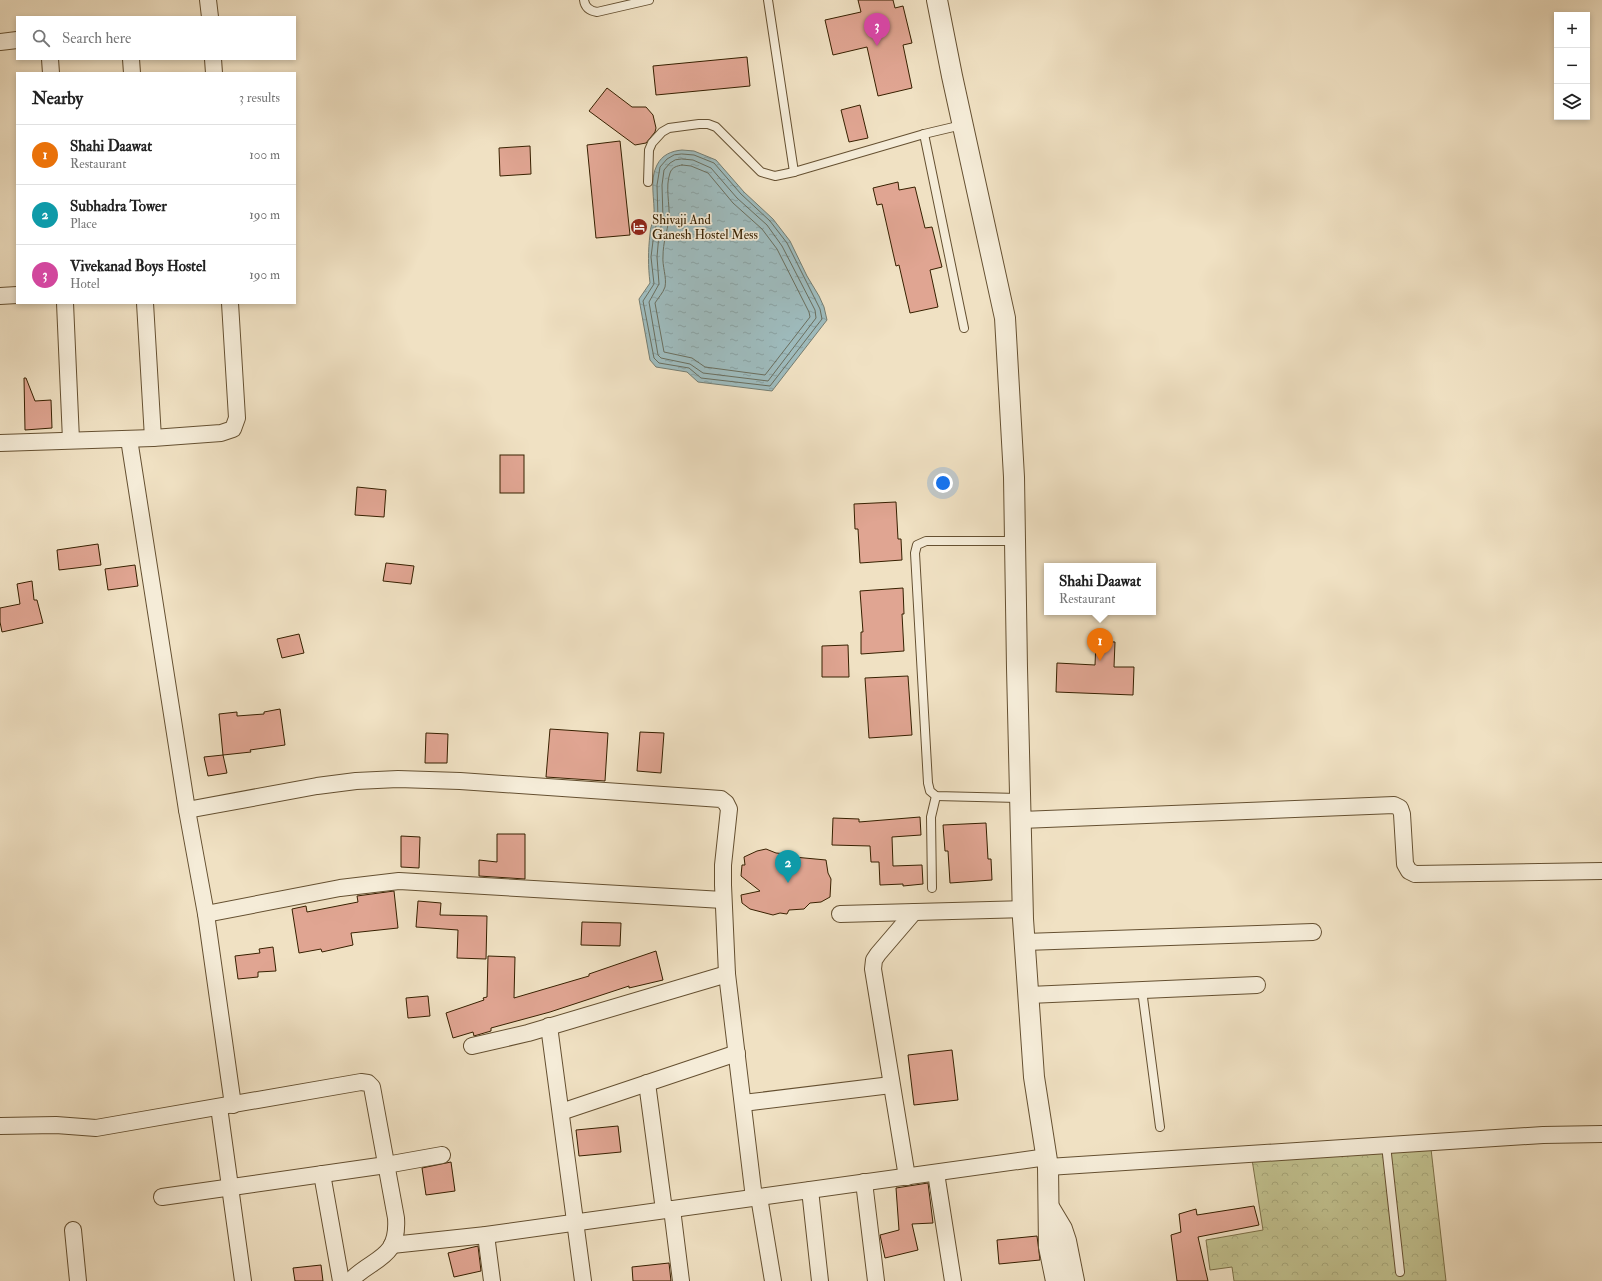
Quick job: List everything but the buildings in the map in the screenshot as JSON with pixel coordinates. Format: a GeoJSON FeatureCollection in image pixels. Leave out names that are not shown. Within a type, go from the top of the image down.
{"type":"FeatureCollection","features":[{"type":"Feature","properties":{"kind":"street"},"geometry":{"type":"LineString","coordinates":[[208,0],[210,16]]}},
{"type":"Feature","properties":{"kind":"street"},"geometry":{"type":"LineString","coordinates":[[937,0],[962,125],[1005,318],[1014,477],[1023,909],[1034,1077],[1048,1162],[1050,1246],[1056,1281]]}},
{"type":"Feature","properties":{"kind":"street"},"geometry":{"type":"LineString","coordinates":[[0,42],[16,40]]}},
{"type":"Feature","properties":{"kind":"street"},"geometry":{"type":"LineString","coordinates":[[50,60],[51,72]]}},
{"type":"Feature","properties":{"kind":"street"},"geometry":{"type":"LineString","coordinates":[[131,60],[132,72]]}},
{"type":"Feature","properties":{"kind":"street"},"geometry":{"type":"LineString","coordinates":[[213,60],[214,72]]}},
{"type":"Feature","properties":{"kind":"street"},"geometry":{"type":"LineString","coordinates":[[0,296],[16,295]]}},
{"type":"Feature","properties":{"kind":"street"},"geometry":{"type":"LineString","coordinates":[[65,304],[71,440]]}},
{"type":"Feature","properties":{"kind":"street"},"geometry":{"type":"LineString","coordinates":[[145,304],[153,438]]}},
{"type":"Feature","properties":{"kind":"street"},"geometry":{"type":"LineString","coordinates":[[0,443],[153,438],[221,433],[233,429],[237,418],[230,304]]}},
{"type":"Feature","properties":{"kind":"street"},"geometry":{"type":"LineString","coordinates":[[129,439],[187,810],[206,914],[226,1106],[230,1188],[243,1281]]}},
{"type":"Feature","properties":{"kind":"street"},"geometry":{"type":"LineString","coordinates":[[187,810],[340,783],[398,779],[460,781],[721,799],[726,803],[729,809],[723,865],[723,900],[727,974],[743,1103],[757,1197],[773,1281]]}},
{"type":"Feature","properties":{"kind":"street"},"geometry":{"type":"LineString","coordinates":[[1021,820],[1394,805],[1400,808],[1402,814],[1405,864],[1408,871],[1415,874],[1602,871]]}},
{"type":"Feature","properties":{"kind":"street"},"geometry":{"type":"LineString","coordinates":[[206,914],[340,888],[398,881],[723,900]]}},
{"type":"Feature","properties":{"kind":"street"},"geometry":{"type":"LineString","coordinates":[[840,914],[1023,909]]}},
{"type":"Feature","properties":{"kind":"street"},"geometry":{"type":"LineString","coordinates":[[907,1177],[873,969],[874,960],[878,954],[914,912]]}},
{"type":"Feature","properties":{"kind":"street"},"geometry":{"type":"LineString","coordinates":[[1025,942],[1313,932]]}},
{"type":"Feature","properties":{"kind":"street"},"geometry":{"type":"LineString","coordinates":[[472,1046],[549,1026],[727,974]]}},
{"type":"Feature","properties":{"kind":"street"},"geometry":{"type":"LineString","coordinates":[[1028,995],[1257,986]]}},
{"type":"Feature","properties":{"kind":"street"},"geometry":{"type":"LineString","coordinates":[[549,1026],[583,1281]]}},
{"type":"Feature","properties":{"kind":"street"},"geometry":{"type":"LineString","coordinates":[[561,1112],[737,1053]]}},
{"type":"Feature","properties":{"kind":"street"},"geometry":{"type":"LineString","coordinates":[[0,1126],[56,1125],[96,1128],[361,1082],[368,1084],[372,1087],[386,1165],[396,1222],[395,1236],[387,1253],[380,1259],[362,1269],[350,1281]]}},
{"type":"Feature","properties":{"kind":"street"},"geometry":{"type":"LineString","coordinates":[[646,1083],[681,1281]]}},
{"type":"Feature","properties":{"kind":"street"},"geometry":{"type":"LineString","coordinates":[[743,1103],[891,1085]]}},
{"type":"Feature","properties":{"kind":"street"},"geometry":{"type":"LineString","coordinates":[[392,1245],[486,1235],[936,1172],[1048,1162],[1386,1145],[1543,1135],[1602,1134]]}},
{"type":"Feature","properties":{"kind":"street"},"geometry":{"type":"LineString","coordinates":[[162,1197],[386,1165],[442,1155]]}},
{"type":"Feature","properties":{"kind":"street"},"geometry":{"type":"LineString","coordinates":[[936,1172],[953,1281]]}},
{"type":"Feature","properties":{"kind":"street"},"geometry":{"type":"LineString","coordinates":[[322,1174],[341,1281]]}},
{"type":"Feature","properties":{"kind":"street"},"geometry":{"type":"LineString","coordinates":[[864,1182],[876,1281]]}},
{"type":"Feature","properties":{"kind":"street"},"geometry":{"type":"LineString","coordinates":[[810,1190],[820,1281]]}},
{"type":"Feature","properties":{"kind":"street"},"geometry":{"type":"LineString","coordinates":[[1050,1208],[1062,1229],[1066,1241],[1074,1281]]}},
{"type":"Feature","properties":{"kind":"street"},"geometry":{"type":"LineString","coordinates":[[73,1230],[78,1281]]}},
{"type":"Feature","properties":{"kind":"street"},"geometry":{"type":"LineString","coordinates":[[486,1235],[492,1281]]}},
{"type":"Feature","properties":{"kind":"lane"},"geometry":{"type":"LineString","coordinates":[[584,0],[587,8],[591,11],[597,12],[649,0]]}},
{"type":"Feature","properties":{"kind":"lane"},"geometry":{"type":"LineString","coordinates":[[768,0],[794,172]]}},
{"type":"Feature","properties":{"kind":"lane"},"geometry":{"type":"LineString","coordinates":[[648,182],[649,150],[652,143],[662,132],[669,128],[700,124],[708,124],[716,127],[761,172],[775,176],[794,172],[924,134],[962,125]]}},
{"type":"Feature","properties":{"kind":"lane"},"geometry":{"type":"LineString","coordinates":[[924,134],[964,328]]}},
{"type":"Feature","properties":{"kind":"lane"},"geometry":{"type":"LineString","coordinates":[[1015,541],[926,541],[917,545],[915,553],[928,783],[930,791],[936,796],[1020,798]]}},
{"type":"Feature","properties":{"kind":"lane"},"geometry":{"type":"LineString","coordinates":[[932,888],[931,817],[936,796]]}},
{"type":"Feature","properties":{"kind":"lane"},"geometry":{"type":"LineString","coordinates":[[1142,990],[1160,1127]]}},
{"type":"Feature","properties":{"kind":"lane"},"geometry":{"type":"LineString","coordinates":[[1386,1145],[1400,1272]]}},
{"type":"Feature","properties":{"kind":"green space"},"geometry":{"type":"Polygon","coordinates":[[[1430,1140],[1446,1281],[1234,1281],[1232,1267],[1210,1270],[1206,1240],[1263,1230],[1251,1153],[1430,1140]]]}},
{"type":"Feature","properties":{"kind":"water"},"geometry":{"type":"Polygon","coordinates":[[[674,151],[694,151],[716,160],[744,192],[773,219],[790,241],[824,307],[827,320],[772,391],[698,382],[687,372],[656,367],[650,360],[639,299],[650,283],[650,232],[654,216],[653,177],[657,165],[664,156],[674,151]]]}},
{"type":"Feature","properties":{"kind":"place","name":"Vivekanad Boys Hostel"},"geometry":{"type":"Point","coordinates":[877,46]}},
{"type":"Feature","properties":{"kind":"place","name":"Shivaji And Ganesh Hostel Mess"},"geometry":{"type":"Point","coordinates":[639,227]}},
{"type":"Feature","properties":{"kind":"place","name":"Shahi Daawat"},"geometry":{"type":"Point","coordinates":[1100,661]}},
{"type":"Feature","properties":{"kind":"place","name":"Subhadra Tower"},"geometry":{"type":"Point","coordinates":[788,883]}}]}
